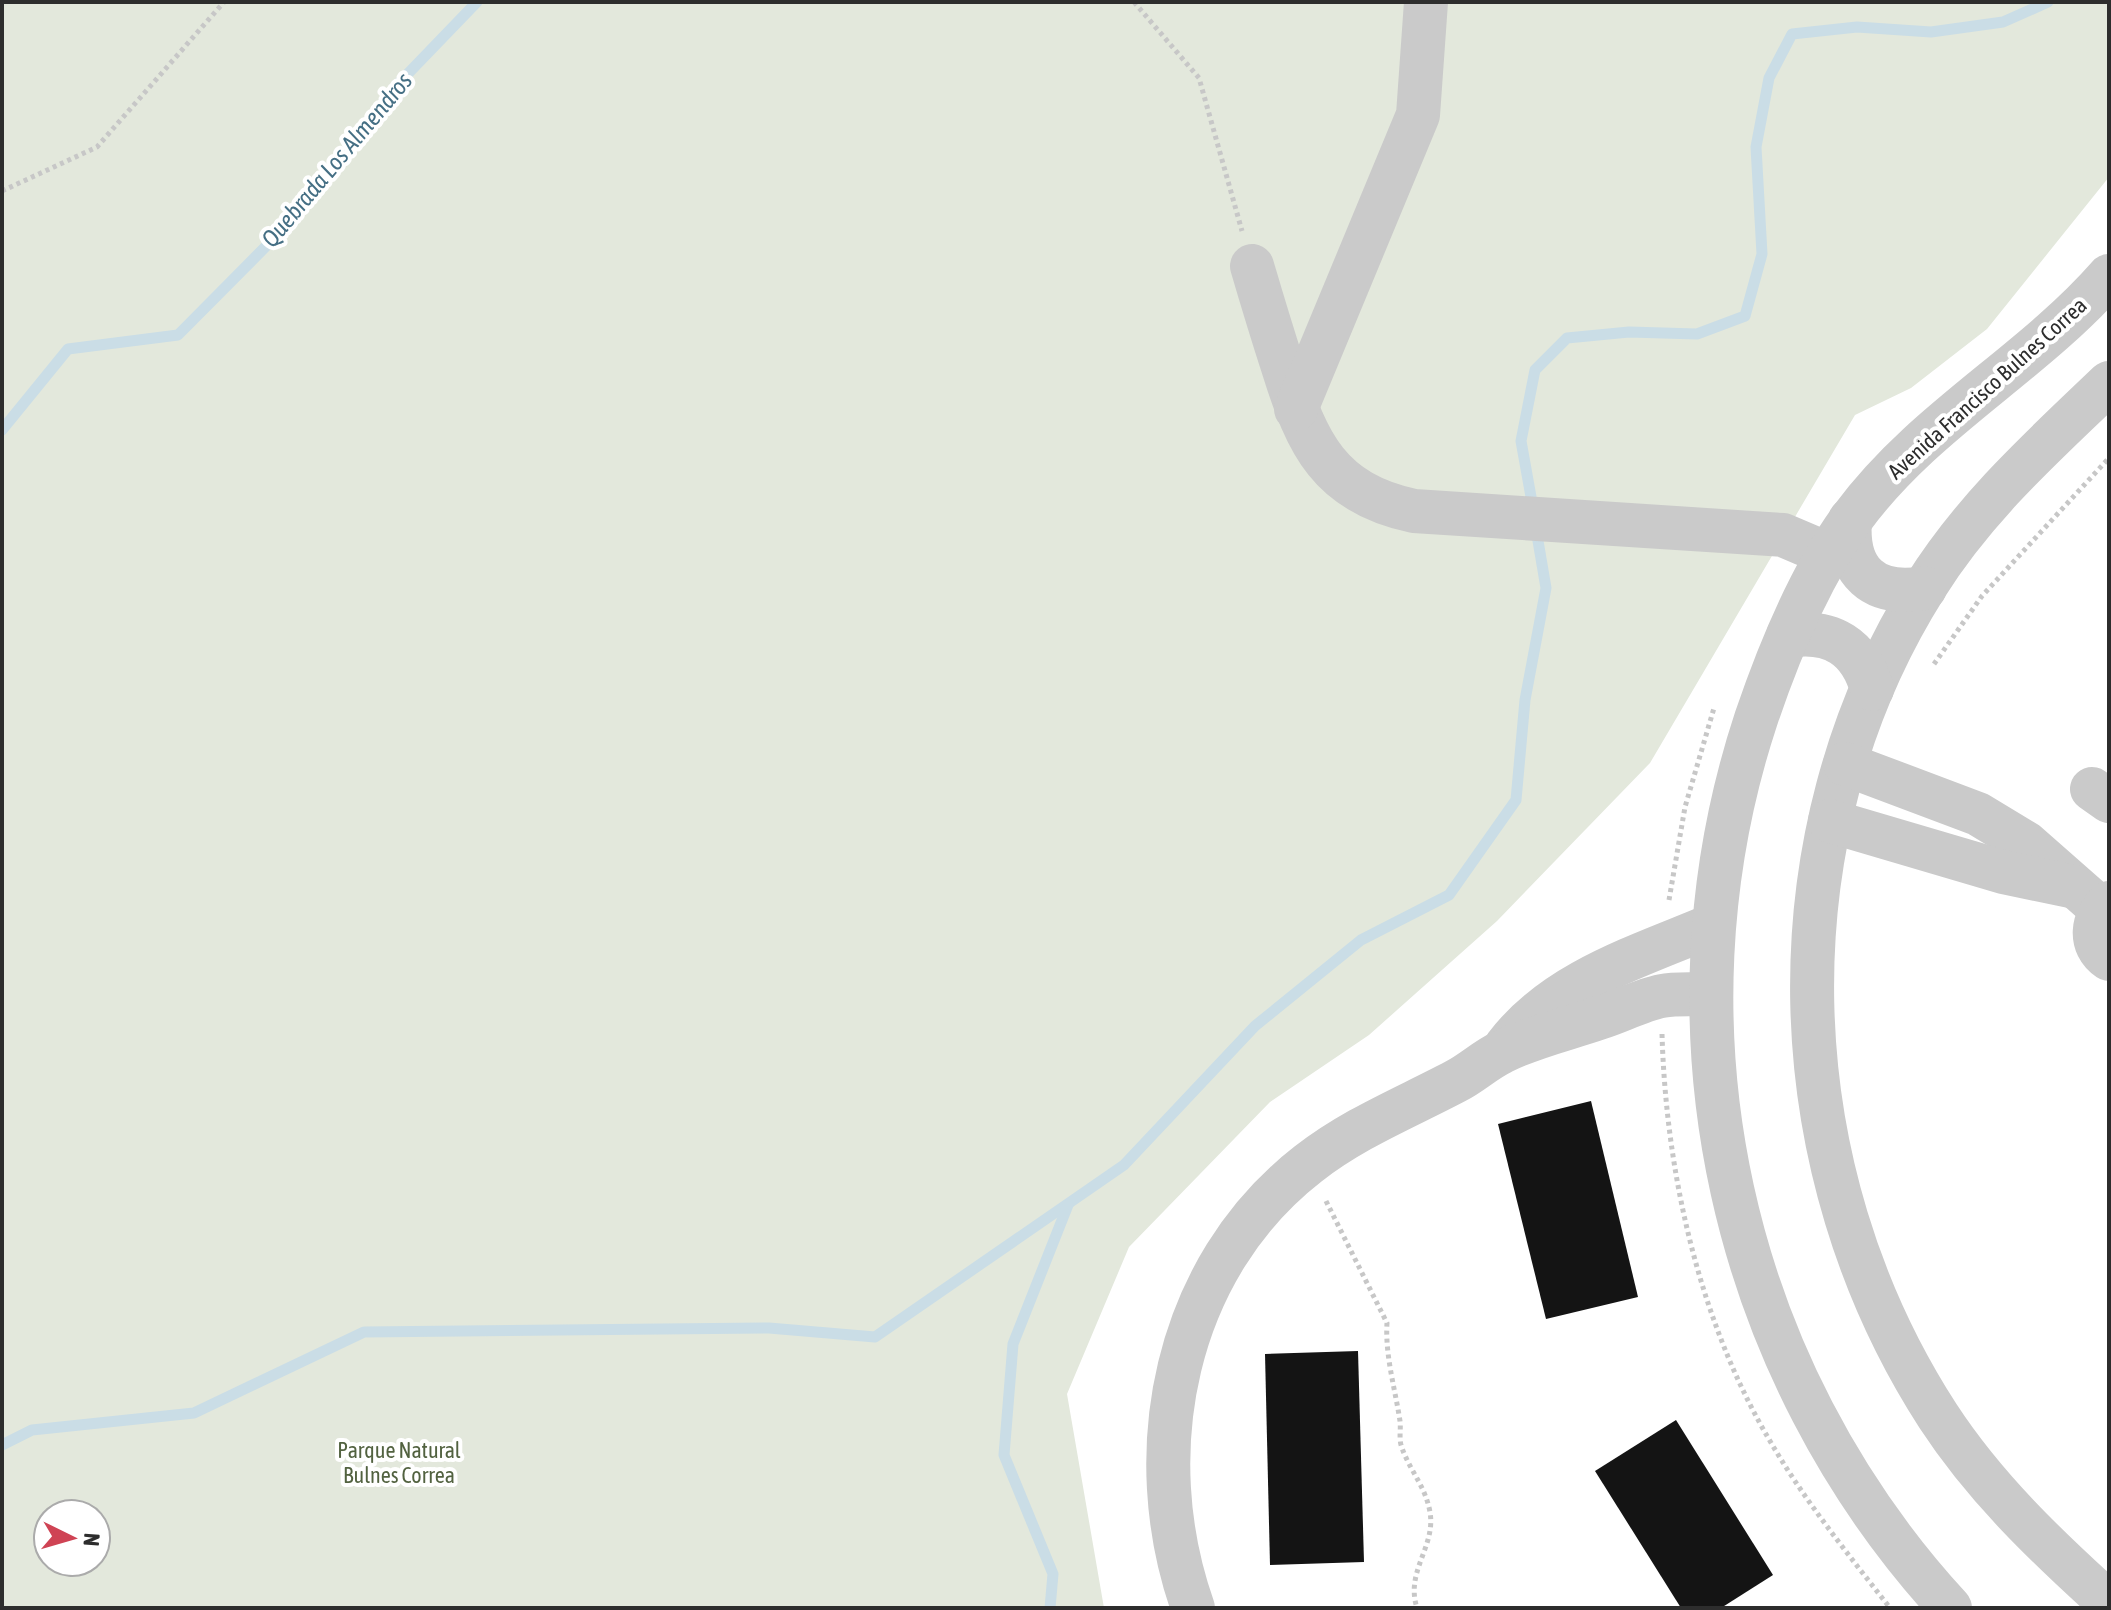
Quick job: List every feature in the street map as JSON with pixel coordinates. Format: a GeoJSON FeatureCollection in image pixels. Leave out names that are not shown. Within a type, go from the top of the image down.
{"type":"FeatureCollection","features":[{"type":"Feature","properties":{"kind":"street"},"geometry":{"type":"LineString","coordinates":[[1296,409],[1418,115],[1426,2]]}},
{"type":"Feature","properties":{"kind":"street"},"geometry":{"type":"LineString","coordinates":[[1252,266],[1296,409],[1315,450],[1347,484],[1391,506],[1439,512],[1840,537],[1848,545],[1858,568],[1876,585],[1900,592],[1925,588]]}},
{"type":"Feature","properties":{"kind":"street","name":"Avenida Francisco Bulnes Correa"},"geometry":{"type":"LineString","coordinates":[[1931,1601],[1854,1488],[1794,1379],[1770,1321],[1741,1232],[1719,1127],[1710,994],[1713,925],[1732,806],[1747,748],[1788,636],[1840,537],[1911,450],[2053,332],[2109,276]]}},
{"type":"Feature","properties":{"kind":"street"},"geometry":{"type":"LineString","coordinates":[[2109,383],[1998,490],[1925,588],[1872,689],[1845,764],[1830,821],[1819,882],[1811,1006],[1824,1130],[1837,1191],[1856,1250],[1893,1336],[1939,1417],[2016,1515],[2109,1603]]}},
{"type":"Feature","properties":{"kind":"street"},"geometry":{"type":"LineString","coordinates":[[1788,636],[1811,632],[1843,643],[1866,668],[1872,689]]}},
{"type":"Feature","properties":{"kind":"street"},"geometry":{"type":"LineString","coordinates":[[1845,764],[1978,814],[2026,843],[2096,900]]}},
{"type":"Feature","properties":{"kind":"street"},"geometry":{"type":"LineString","coordinates":[[1830,821],[2096,900]]}},
{"type":"Feature","properties":{"kind":"street"},"geometry":{"type":"LineString","coordinates":[[2096,900],[2096,944],[2109,959]]}},
{"type":"Feature","properties":{"kind":"street"},"geometry":{"type":"LineString","coordinates":[[1502,1052],[1521,1027],[1553,998],[1602,973],[1713,925]]}},
{"type":"Feature","properties":{"kind":"street"},"geometry":{"type":"LineString","coordinates":[[1193,1608],[1172,1538],[1167,1495],[1167,1436],[1180,1361],[1194,1318],[1238,1238],[1267,1202],[1308,1164],[1375,1120],[1458,1080],[1502,1052],[1662,996],[1710,994]]}},
{"type":"Feature","properties":{"kind":"path"},"geometry":{"type":"LineString","coordinates":[[2,191],[97,147],[224,2]]}},
{"type":"Feature","properties":{"kind":"path"},"geometry":{"type":"LineString","coordinates":[[1134,2],[1199,78],[1252,266]]}},
{"type":"Feature","properties":{"kind":"path"},"geometry":{"type":"LineString","coordinates":[[1929,672],[1982,596],[2109,458]]}},
{"type":"Feature","properties":{"kind":"path"},"geometry":{"type":"LineString","coordinates":[[1308,1164],[1387,1323],[1385,1346],[1400,1424],[1400,1442],[1423,1484],[1431,1515],[1430,1532],[1413,1578],[1417,1608]]}},
{"type":"Feature","properties":{"kind":"green space","name":"Parque Natural Bulnes Correa"},"geometry":{"type":"Polygon","coordinates":[[[2,2],[2109,2],[2109,177],[1987,329],[1911,388],[1855,415],[1650,763],[1497,921],[1369,1035],[1270,1102],[1129,1247],[1067,1394],[1104,1608],[2,1608],[2,2]]]}},
{"type":"Feature","properties":{"kind":"building"},"geometry":{"type":"Polygon","coordinates":[[[1591,1101],[1638,1297],[1546,1319],[1498,1124],[1591,1101]]]}},
{"type":"Feature","properties":{"kind":"building"},"geometry":{"type":"Polygon","coordinates":[[[1358,1351],[1364,1562],[1270,1565],[1265,1354],[1358,1351]]]}},
{"type":"Feature","properties":{"kind":"building"},"geometry":{"type":"Polygon","coordinates":[[[1676,1420],[1773,1575],[1721,1608],[1681,1608],[1595,1471],[1676,1420]]]}},
{"type":"Feature","properties":{"kind":"waterway","name":"Quebrada Los Almendros"},"geometry":{"type":"LineString","coordinates":[[2,430],[68,349],[178,335],[298,214],[396,86],[477,2]]}},
{"type":"Feature","properties":{"kind":"waterway"},"geometry":{"type":"LineString","coordinates":[[1533,508],[1521,441],[1535,370],[1567,338],[1629,332],[1697,334],[1745,316],[1762,254],[1756,147],[1769,78],[1792,34],[1857,27],[1931,32],[2003,22],[2048,2]]}},
{"type":"Feature","properties":{"kind":"waterway"},"geometry":{"type":"LineString","coordinates":[[2,1445],[32,1430],[194,1413],[364,1332],[769,1328],[875,1337],[1124,1165],[1255,1026],[1361,940],[1449,895],[1516,800],[1525,700],[1546,588],[1536,529]]}},
{"type":"Feature","properties":{"kind":"waterway"},"geometry":{"type":"LineString","coordinates":[[1050,1608],[1053,1574],[1004,1455],[1013,1344],[1068,1205]]}}]}
